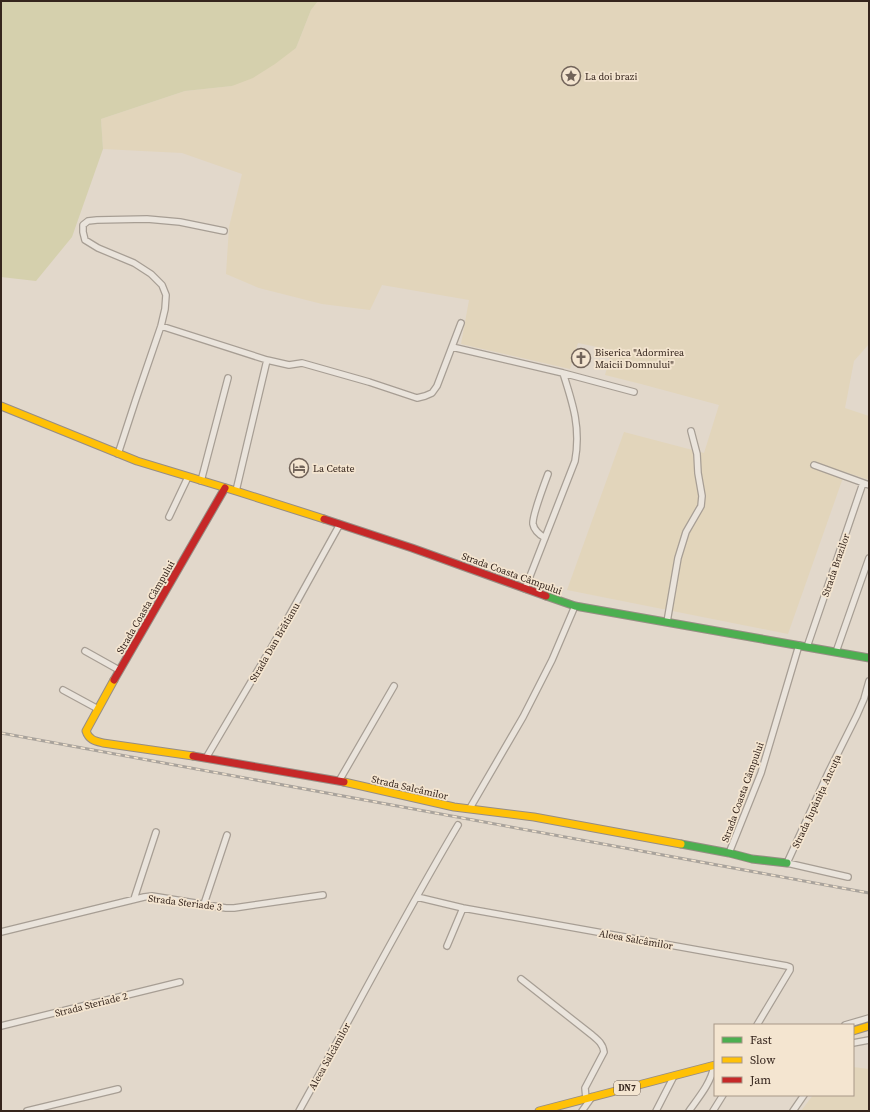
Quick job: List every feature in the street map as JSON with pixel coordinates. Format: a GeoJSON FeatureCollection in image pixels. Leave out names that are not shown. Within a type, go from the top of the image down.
{"type":"FeatureCollection","features":[{"type":"Feature","properties":{"kind":"street"},"geometry":{"type":"LineString","coordinates":[[118,454],[161,326],[166,295],[162,285],[151,274],[134,263],[98,248],[86,240],[83,232],[83,225],[88,221],[97,220],[147,219],[180,222],[224,231]]}},
{"type":"Feature","properties":{"kind":"street"},"geometry":{"type":"LineString","coordinates":[[161,326],[267,360],[289,365],[302,363],[369,382],[417,398],[432,393],[437,386],[461,323]]}},
{"type":"Feature","properties":{"kind":"street"},"geometry":{"type":"LineString","coordinates":[[452,347],[563,373],[634,392]]}},
{"type":"Feature","properties":{"kind":"street"},"geometry":{"type":"LineString","coordinates":[[236,491],[267,360]]}},
{"type":"Feature","properties":{"kind":"street"},"geometry":{"type":"LineString","coordinates":[[525,590],[575,461],[578,447],[573,404],[563,373]]}},
{"type":"Feature","properties":{"kind":"street"},"geometry":{"type":"LineString","coordinates":[[201,481],[228,378]]}},
{"type":"Feature","properties":{"kind":"street","name":"Strada Coasta Câmpului"},"geometry":{"type":"LineString","coordinates":[[1,406],[137,461],[340,524],[426,553],[525,590],[575,606],[869,658]]}},
{"type":"Feature","properties":{"kind":"street"},"geometry":{"type":"LineString","coordinates":[[667,622],[678,558],[686,532],[701,506],[702,496],[691,431]]}},
{"type":"Feature","properties":{"kind":"street"},"geometry":{"type":"LineString","coordinates":[[814,465],[869,486]]}},
{"type":"Feature","properties":{"kind":"street"},"geometry":{"type":"LineString","coordinates":[[545,538],[537,531],[533,524],[534,514],[548,474]]}},
{"type":"Feature","properties":{"kind":"street"},"geometry":{"type":"LineString","coordinates":[[169,517],[188,477]]}},
{"type":"Feature","properties":{"kind":"street","name":"Strada Brazilor"},"geometry":{"type":"LineString","coordinates":[[803,646],[863,483]]}},
{"type":"Feature","properties":{"kind":"street","name":"Strada Coasta Câmpului"},"geometry":{"type":"LineString","coordinates":[[87,736],[86,731],[119,670],[225,488]]}},
{"type":"Feature","properties":{"kind":"street","name":"Strada Dan Brătianu"},"geometry":{"type":"LineString","coordinates":[[206,758],[274,644],[340,524]]}},
{"type":"Feature","properties":{"kind":"street"},"geometry":{"type":"LineString","coordinates":[[836,652],[869,558]]}},
{"type":"Feature","properties":{"kind":"street"},"geometry":{"type":"LineString","coordinates":[[470,808],[523,717],[546,673],[575,606]]}},
{"type":"Feature","properties":{"kind":"street","name":"Strada Coasta Câmpului"},"geometry":{"type":"LineString","coordinates":[[730,853],[761,773],[803,646]]}},
{"type":"Feature","properties":{"kind":"street"},"geometry":{"type":"LineString","coordinates":[[84,651],[119,670]]}},
{"type":"Feature","properties":{"kind":"street","name":"Strada Jupânița Ancuța"},"geometry":{"type":"LineString","coordinates":[[787,863],[828,771],[857,715],[864,699],[869,681]]}},
{"type":"Feature","properties":{"kind":"street"},"geometry":{"type":"LineString","coordinates":[[339,781],[394,686]]}},
{"type":"Feature","properties":{"kind":"street"},"geometry":{"type":"LineString","coordinates":[[63,690],[98,709]]}},
{"type":"Feature","properties":{"kind":"street","name":"Strada Salcâmilor"},"geometry":{"type":"LineString","coordinates":[[87,736],[91,740],[103,743],[206,758],[339,781],[454,807],[534,817],[639,835],[730,853],[752,859],[787,863]]}},
{"type":"Feature","properties":{"kind":"street","name":"Aleea Salcâmilor"},"geometry":{"type":"LineString","coordinates":[[299,1111],[416,897],[458,825]]}},
{"type":"Feature","properties":{"kind":"street"},"geometry":{"type":"LineString","coordinates":[[134,898],[156,832]]}},
{"type":"Feature","properties":{"kind":"street"},"geometry":{"type":"LineString","coordinates":[[204,904],[227,835]]}},
{"type":"Feature","properties":{"kind":"street"},"geometry":{"type":"LineString","coordinates":[[787,863],[848,877]]}},
{"type":"Feature","properties":{"kind":"street","name":"Strada Steriade 3"},"geometry":{"type":"LineString","coordinates":[[1,930],[134,898],[152,896],[234,908],[323,894]]}},
{"type":"Feature","properties":{"kind":"street","name":"Aleea Salcâmilor"},"geometry":{"type":"LineString","coordinates":[[416,897],[463,908],[790,967],[790,970],[758,1024]]}},
{"type":"Feature","properties":{"kind":"street"},"geometry":{"type":"LineString","coordinates":[[447,946],[463,908]]}},
{"type":"Feature","properties":{"kind":"street"},"geometry":{"type":"LineString","coordinates":[[521,979],[592,1035],[603,1047],[604,1052],[585,1088],[589,1098],[582,1111]]}},
{"type":"Feature","properties":{"kind":"street","name":"Strada Steriade 2"},"geometry":{"type":"LineString","coordinates":[[1,1026],[180,982]]}},
{"type":"Feature","properties":{"kind":"street"},"geometry":{"type":"LineString","coordinates":[[848,1024],[869,1018]]}},
{"type":"Feature","properties":{"kind":"street"},"geometry":{"type":"LineString","coordinates":[[854,1030],[869,1026]]}},
{"type":"Feature","properties":{"kind":"street"},"geometry":{"type":"LineString","coordinates":[[854,1043],[869,1040]]}},
{"type":"Feature","properties":{"kind":"street"},"geometry":{"type":"LineString","coordinates":[[689,1111],[707,1085],[714,1066]]}},
{"type":"Feature","properties":{"kind":"street","name":"DN7"},"geometry":{"type":"LineString","coordinates":[[539,1111],[714,1066]]}},
{"type":"Feature","properties":{"kind":"street"},"geometry":{"type":"LineString","coordinates":[[656,1111],[674,1076]]}},
{"type":"Feature","properties":{"kind":"street"},"geometry":{"type":"LineString","coordinates":[[27,1111],[118,1089]]}},
{"type":"Feature","properties":{"kind":"street"},"geometry":{"type":"LineString","coordinates":[[713,1111],[722,1096]]}},
{"type":"Feature","properties":{"kind":"street"},"geometry":{"type":"LineString","coordinates":[[793,1111],[803,1096]]}},
{"type":"Feature","properties":{"kind":"shaded area"},"geometry":{"type":"Polygon","coordinates":[[[1,1],[318,1],[311,10],[296,48],[253,78],[232,86],[185,91],[101,119],[103,149],[72,237],[36,281],[1,277],[1,1]]]}},
{"type":"Feature","properties":{"kind":"shaded area"},"geometry":{"type":"Polygon","coordinates":[[[318,1],[869,1],[869,344],[854,361],[845,408],[869,416],[869,480],[845,472],[788,634],[567,590],[624,432],[704,453],[719,405],[605,375],[612,350],[578,343],[570,369],[461,344],[469,300],[382,285],[370,310],[322,304],[259,288],[226,274],[229,227],[242,174],[182,153],[103,149],[101,119],[185,91],[232,86],[296,48],[311,10],[318,1]]]}},
{"type":"Feature","properties":{"kind":"shaded area"},"geometry":{"type":"Polygon","coordinates":[[[854,1067],[869,1069],[869,1111],[801,1111],[812,1096],[854,1096],[854,1067]]]}},
{"type":"Feature","properties":{"kind":"railway"},"geometry":{"type":"LineString","coordinates":[[1,733],[869,893]]}},
{"type":"Feature","properties":{"kind":"traffic: fast"},"geometry":{"type":"LineString","coordinates":[[546,596],[575,606],[869,658]]}},
{"type":"Feature","properties":{"kind":"traffic: fast"},"geometry":{"type":"LineString","coordinates":[[681,844],[752,859],[787,863]]}},
{"type":"Feature","properties":{"kind":"traffic: slow"},"geometry":{"type":"LineString","coordinates":[[1,406],[137,461],[324,519]]}},
{"type":"Feature","properties":{"kind":"traffic: slow"},"geometry":{"type":"LineString","coordinates":[[114,680],[86,731],[91,738],[95,741],[103,743],[193,756]]}},
{"type":"Feature","properties":{"kind":"traffic: slow"},"geometry":{"type":"LineString","coordinates":[[344,782],[454,807],[534,817],[681,844]]}},
{"type":"Feature","properties":{"kind":"traffic: slow"},"geometry":{"type":"LineString","coordinates":[[854,1031],[869,1026]]}},
{"type":"Feature","properties":{"kind":"traffic: slow"},"geometry":{"type":"LineString","coordinates":[[539,1111],[714,1065]]}},
{"type":"Feature","properties":{"kind":"traffic: jam"},"geometry":{"type":"LineString","coordinates":[[114,680],[225,488]]}},
{"type":"Feature","properties":{"kind":"traffic: jam"},"geometry":{"type":"LineString","coordinates":[[324,519],[412,548],[546,596]]}},
{"type":"Feature","properties":{"kind":"traffic: jam"},"geometry":{"type":"LineString","coordinates":[[193,756],[344,782]]}},
{"type":"Feature","properties":{"kind":"place","name":"La doi brazi"},"geometry":{"type":"Point","coordinates":[571,76]}},
{"type":"Feature","properties":{"kind":"place","name":"Biserica \"Adormirea Maicii Domnului\""},"geometry":{"type":"Point","coordinates":[581,358]}},
{"type":"Feature","properties":{"kind":"place","name":"La Cetate"},"geometry":{"type":"Point","coordinates":[299,468]}}]}
